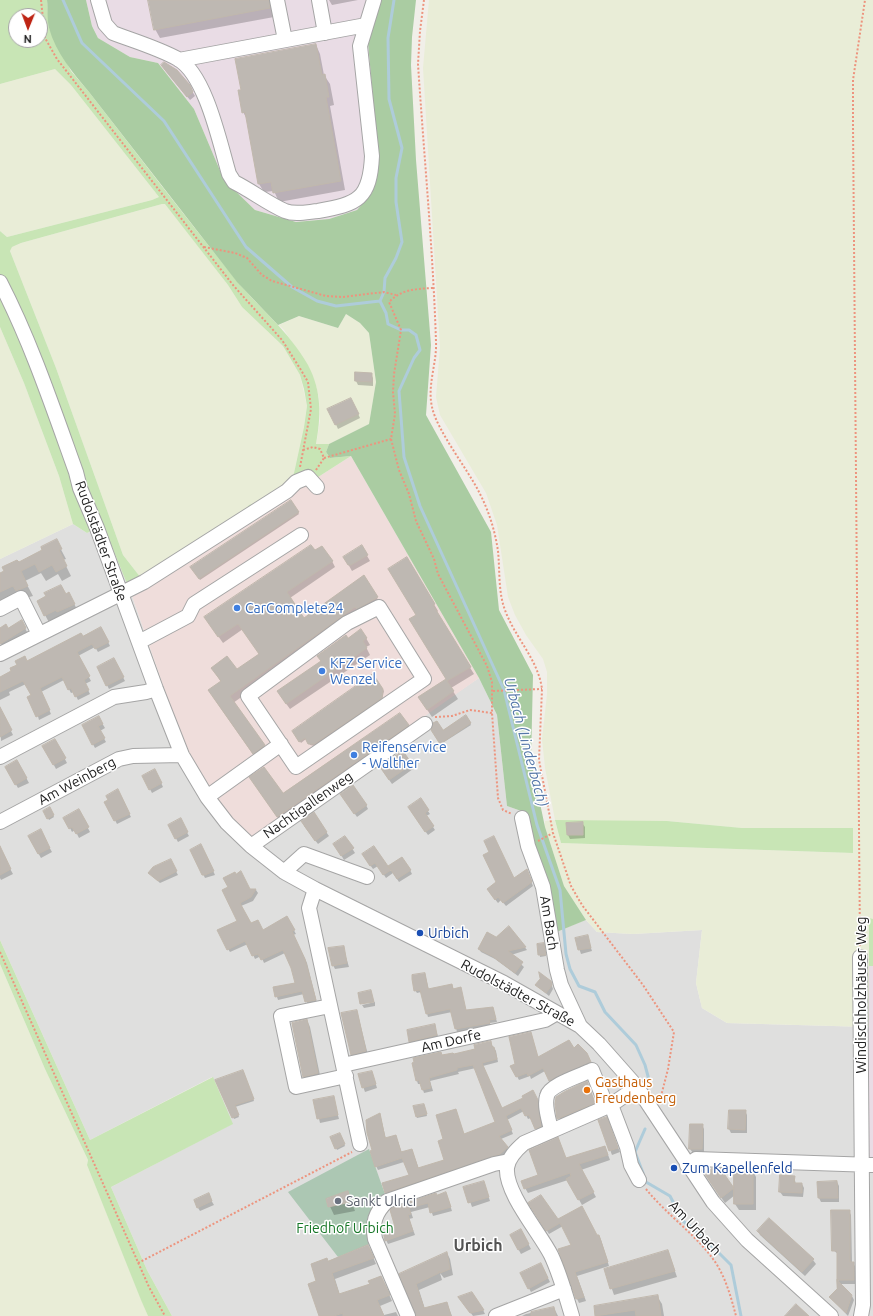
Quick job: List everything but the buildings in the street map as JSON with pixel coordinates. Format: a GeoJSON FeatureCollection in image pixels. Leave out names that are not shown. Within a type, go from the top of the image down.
{"type":"FeatureCollection","features":[{"type":"Feature","properties":{"kind":"street"},"geometry":{"type":"LineString","coordinates":[[98,0],[105,24],[113,33],[179,60],[196,78],[205,95],[229,174],[234,182],[286,211],[299,214],[344,206],[359,198],[367,188],[371,173],[372,156],[360,46],[374,0]]}},
{"type":"Feature","properties":{"kind":"street"},"geometry":{"type":"LineString","coordinates":[[277,0],[285,40]]}},
{"type":"Feature","properties":{"kind":"street"},"geometry":{"type":"LineString","coordinates":[[319,0],[325,33]]}},
{"type":"Feature","properties":{"kind":"street"},"geometry":{"type":"LineString","coordinates":[[179,60],[366,25]]}},
{"type":"Feature","properties":{"kind":"street","name":"Rudolstädter Straße"},"geometry":{"type":"LineString","coordinates":[[0,282],[20,324],[40,373],[76,472],[80,488],[97,528],[156,689],[182,755],[207,797],[227,823],[251,846],[284,872],[315,889],[504,983],[580,1026],[610,1055],[637,1086],[713,1202],[747,1240],[831,1316]]}},
{"type":"Feature","properties":{"kind":"street"},"geometry":{"type":"LineString","coordinates":[[0,654],[144,582],[280,496],[307,482]]}},
{"type":"Feature","properties":{"kind":"street"},"geometry":{"type":"LineString","coordinates":[[139,642],[188,616],[194,604],[300,535]]}},
{"type":"Feature","properties":{"kind":"street"},"geometry":{"type":"LineString","coordinates":[[0,609],[20,598],[39,634]]}},
{"type":"Feature","properties":{"kind":"street"},"geometry":{"type":"LineString","coordinates":[[379,607],[424,679],[296,767],[281,744],[248,696],[347,623],[379,607]]}},
{"type":"Feature","properties":{"kind":"street"},"geometry":{"type":"LineString","coordinates":[[0,757],[114,697],[156,689]]}},
{"type":"Feature","properties":{"kind":"street","name":"Nachtigallenweg"},"geometry":{"type":"LineString","coordinates":[[251,846],[425,724]]}},
{"type":"Feature","properties":{"kind":"street"},"geometry":{"type":"LineString","coordinates":[[207,797],[281,744]]}},
{"type":"Feature","properties":{"kind":"street","name":"Am Weinberg"},"geometry":{"type":"LineString","coordinates":[[0,822],[119,759],[133,756],[182,755]]}},
{"type":"Feature","properties":{"kind":"street","name":"Am Bach"},"geometry":{"type":"LineString","coordinates":[[522,818],[528,846],[543,887],[557,970],[561,985],[580,1026]]}},
{"type":"Feature","properties":{"kind":"street"},"geometry":{"type":"LineString","coordinates":[[284,872],[304,854],[367,877]]}},
{"type":"Feature","properties":{"kind":"street"},"geometry":{"type":"LineString","coordinates":[[315,889],[309,908],[360,1144]]}},
{"type":"Feature","properties":{"kind":"street","name":"Windischholzhäuser Weg"},"geometry":{"type":"LineString","coordinates":[[860,956],[867,1165],[863,1305],[861,1316]]}},
{"type":"Feature","properties":{"kind":"street","name":"Am Dorfe"},"geometry":{"type":"LineString","coordinates":[[330,1006],[281,1016],[296,1087],[344,1071],[545,1020],[557,1013]]}},
{"type":"Feature","properties":{"kind":"street"},"geometry":{"type":"LineString","coordinates":[[551,1130],[547,1104],[547,1096],[550,1089],[592,1070],[627,1147],[631,1165],[639,1180]]}},
{"type":"Feature","properties":{"kind":"street"},"geometry":{"type":"LineString","coordinates":[[572,1316],[564,1289],[542,1238],[521,1207],[514,1193],[508,1174],[509,1161],[513,1154],[524,1143],[609,1106],[637,1086]]}},
{"type":"Feature","properties":{"kind":"street"},"geometry":{"type":"LineString","coordinates":[[687,1164],[696,1159],[867,1165]]}},
{"type":"Feature","properties":{"kind":"street"},"geometry":{"type":"LineString","coordinates":[[408,1316],[375,1239],[373,1228],[379,1209],[387,1201],[494,1164],[509,1161]]}},
{"type":"Feature","properties":{"kind":"street"},"geometry":{"type":"LineString","coordinates":[[496,1316],[564,1289]]}},
{"type":"Feature","properties":{"kind":"path"},"geometry":{"type":"LineString","coordinates":[[41,0],[45,38],[57,59],[252,308],[282,340],[308,382],[311,409],[304,450],[307,482]]}},
{"type":"Feature","properties":{"kind":"path"},"geometry":{"type":"LineString","coordinates":[[424,0],[418,64],[436,344],[430,395],[432,408],[439,425],[479,491],[489,514],[498,552],[504,608],[513,628],[534,662],[540,679],[542,689],[539,760],[553,833],[571,886],[582,905],[643,985],[674,1032],[668,1069],[656,1115]]}},
{"type":"Feature","properties":{"kind":"path","name":"Windischholzhäuser Weg"},"geometry":{"type":"LineString","coordinates":[[860,956],[853,80],[865,0]]}},
{"type":"Feature","properties":{"kind":"path"},"geometry":{"type":"LineString","coordinates":[[204,247],[235,253],[247,258],[262,275],[272,281],[326,296],[343,297],[384,292],[396,295]]}},
{"type":"Feature","properties":{"kind":"path"},"geometry":{"type":"LineString","coordinates":[[433,288],[408,290],[396,295],[389,302],[401,330],[394,374],[393,392],[395,414],[391,439],[399,470],[409,494],[416,521],[434,559],[438,574],[488,666],[493,691],[492,712],[498,798],[503,810],[522,818]]}},
{"type":"Feature","properties":{"kind":"path"},"geometry":{"type":"LineString","coordinates":[[307,482],[320,466],[324,458],[391,439]]}},
{"type":"Feature","properties":{"kind":"path"},"geometry":{"type":"LineString","coordinates":[[304,450],[313,447],[320,449],[324,458]]}},
{"type":"Feature","properties":{"kind":"path"},"geometry":{"type":"LineString","coordinates":[[493,691],[542,689]]}},
{"type":"Feature","properties":{"kind":"path"},"geometry":{"type":"LineString","coordinates":[[425,724],[437,716],[452,716],[470,710],[492,712]]}},
{"type":"Feature","properties":{"kind":"path"},"geometry":{"type":"LineString","coordinates":[[534,843],[553,833]]}},
{"type":"Feature","properties":{"kind":"path"},"geometry":{"type":"LineString","coordinates":[[0,952],[149,1287],[165,1316]]}},
{"type":"Feature","properties":{"kind":"path"},"geometry":{"type":"LineString","coordinates":[[138,1262],[351,1154],[360,1144]]}},
{"type":"Feature","properties":{"kind":"path","name":"Am Urbach"},"geometry":{"type":"LineString","coordinates":[[639,1180],[666,1213],[713,1259],[722,1274],[736,1316]]}},
{"type":"Feature","properties":{"kind":"shaded area"},"geometry":{"type":"Polygon","coordinates":[[[86,0],[381,0],[368,43],[379,165],[372,193],[357,210],[329,219],[296,222],[255,210],[224,180],[194,109],[158,63],[130,57],[98,38],[92,26],[86,0]]]}},
{"type":"Feature","properties":{"kind":"shaded area"},"geometry":{"type":"Polygon","coordinates":[[[351,456],[479,678],[252,838],[234,822],[195,766],[173,714],[132,596],[351,456]]]}},
{"type":"Feature","properties":{"kind":"shaded area"},"geometry":{"type":"Polygon","coordinates":[[[73,524],[87,533],[103,524],[132,596],[173,714],[195,766],[425,714],[479,678],[497,715],[507,806],[524,812],[550,889],[554,932],[586,920],[597,932],[633,934],[702,930],[696,983],[702,1008],[727,1023],[869,1027],[868,1159],[873,1159],[873,1316],[172,1316],[147,1270],[111,1187],[232,1124],[212,1077],[90,1140],[0,940],[0,559],[73,524]]]}},
{"type":"Feature","properties":{"kind":"shaded area"},"geometry":{"type":"Polygon","coordinates":[[[869,966],[873,966],[873,1159],[868,1159],[869,966]]]}},
{"type":"Feature","properties":{"kind":"green space"},"geometry":{"type":"Polygon","coordinates":[[[0,0],[47,0],[48,8],[8,8],[8,48],[48,48],[48,14],[49,28],[71,71],[236,280],[292,341],[308,365],[313,375],[318,394],[319,424],[316,444],[329,444],[326,452],[330,458],[351,456],[132,596],[103,525],[87,533],[73,524],[59,476],[24,383],[0,327],[0,231],[7,237],[159,197],[71,85],[55,69],[0,84],[0,0]],[[165,204],[21,243],[12,247],[10,251],[56,368],[123,555],[141,578],[245,511],[249,505],[258,502],[290,481],[294,473],[307,406],[300,375],[283,346],[242,307],[228,285],[165,204]]]}},
{"type":"Feature","properties":{"kind":"green space"},"geometry":{"type":"Polygon","coordinates":[[[47,0],[86,0],[92,26],[98,38],[130,57],[158,63],[194,109],[224,180],[255,210],[296,222],[329,219],[357,210],[372,193],[379,165],[368,43],[381,0],[416,0],[411,65],[416,160],[431,345],[426,415],[491,532],[499,610],[533,675],[531,761],[545,827],[564,886],[586,920],[554,933],[550,889],[524,812],[507,806],[497,715],[479,678],[351,456],[330,458],[326,452],[329,444],[369,424],[376,382],[369,333],[360,323],[346,314],[338,328],[299,316],[278,325],[237,282],[77,78],[56,46],[52,37],[48,22],[47,0]]]}},
{"type":"Feature","properties":{"kind":"green space"},"geometry":{"type":"Polygon","coordinates":[[[429,0],[873,0],[873,919],[869,919],[869,1027],[727,1023],[702,1008],[696,983],[702,930],[633,934],[597,932],[586,920],[564,886],[545,827],[545,821],[555,820],[545,768],[542,739],[547,694],[547,672],[543,659],[526,635],[515,615],[508,597],[497,525],[486,493],[440,415],[436,397],[440,347],[423,68],[429,0]],[[555,821],[561,843],[853,853],[741,828],[667,821],[555,821]]]}},
{"type":"Feature","properties":{"kind":"green space"},"geometry":{"type":"Polygon","coordinates":[[[55,69],[71,85],[159,197],[7,237],[0,231],[0,84],[55,69]]]}},
{"type":"Feature","properties":{"kind":"green space"},"geometry":{"type":"Polygon","coordinates":[[[166,204],[228,285],[242,307],[283,346],[300,375],[307,406],[294,473],[290,481],[141,578],[123,555],[56,368],[10,251],[12,247],[21,243],[166,204]]]}},
{"type":"Feature","properties":{"kind":"green space"},"geometry":{"type":"Polygon","coordinates":[[[346,314],[360,323],[369,333],[376,382],[369,424],[329,444],[316,445],[320,421],[319,398],[315,382],[308,366],[279,325],[299,316],[338,328],[346,314]]]}},
{"type":"Feature","properties":{"kind":"green space"},"geometry":{"type":"Polygon","coordinates":[[[0,327],[24,383],[59,476],[73,524],[0,559],[0,327]]]}},
{"type":"Feature","properties":{"kind":"green space"},"geometry":{"type":"Polygon","coordinates":[[[555,820],[667,821],[742,828],[853,828],[853,853],[561,843],[555,820]]]}},
{"type":"Feature","properties":{"kind":"green space"},"geometry":{"type":"Polygon","coordinates":[[[869,918],[873,919],[873,966],[869,966],[869,918]]]}},
{"type":"Feature","properties":{"kind":"green space"},"geometry":{"type":"Polygon","coordinates":[[[0,940],[90,1140],[213,1077],[233,1124],[111,1187],[147,1270],[172,1316],[148,1316],[87,1165],[88,1160],[45,1069],[0,964],[0,940]]]}},
{"type":"Feature","properties":{"kind":"green space"},"geometry":{"type":"Polygon","coordinates":[[[0,964],[45,1069],[88,1160],[87,1165],[148,1316],[0,1316],[0,964]]]}},
{"type":"Feature","properties":{"kind":"green space","name":"Friedhof Urbich"},"geometry":{"type":"Polygon","coordinates":[[[369,1149],[386,1197],[370,1244],[338,1257],[288,1192],[369,1149]],[[348,1192],[326,1199],[328,1207],[351,1202],[348,1192]]]}},
{"type":"Feature","properties":{"kind":"waterway"},"geometry":{"type":"LineString","coordinates":[[63,0],[82,43],[164,121],[246,247],[292,287],[317,301],[336,306],[380,301]]}},
{"type":"Feature","properties":{"kind":"waterway"},"geometry":{"type":"LineString","coordinates":[[380,301],[384,292],[385,278],[396,258],[402,242],[396,202],[396,178],[402,148],[389,99],[388,38],[394,0]]}},
{"type":"Feature","properties":{"kind":"waterway","name":"Urbach (Linderbach)"},"geometry":{"type":"LineString","coordinates":[[380,301],[386,313],[388,324],[401,330],[409,330],[416,335],[420,350],[414,358],[399,391],[404,457],[420,506],[504,690],[537,825],[560,890],[566,954],[570,969],[579,986],[595,992],[605,1012],[636,1045],[645,1065],[649,1080]]}},
{"type":"Feature","properties":{"kind":"waterway","name":"Urbach (Linderbach)"},"geometry":{"type":"LineString","coordinates":[[643,1173],[635,1152],[645,1129]]}},
{"type":"Feature","properties":{"kind":"waterway","name":"Urbach (Linderbach)"},"geometry":{"type":"LineString","coordinates":[[645,1178],[646,1182],[670,1196],[683,1221],[702,1236],[731,1265],[741,1316]]}},
{"type":"Feature","properties":{"kind":"place","name":"CarComplete24"},"geometry":{"type":"Point","coordinates":[237,608]}},
{"type":"Feature","properties":{"kind":"place","name":"KFZ Service Wenzel"},"geometry":{"type":"Point","coordinates":[322,671]}},
{"type":"Feature","properties":{"kind":"place","name":"Reifenservice - Walther"},"geometry":{"type":"Point","coordinates":[354,755]}},
{"type":"Feature","properties":{"kind":"place","name":"Urbich"},"geometry":{"type":"Point","coordinates":[420,933]}},
{"type":"Feature","properties":{"kind":"place","name":"Gasthaus Freudenberg"},"geometry":{"type":"Point","coordinates":[587,1090]}},
{"type":"Feature","properties":{"kind":"place","name":"Zum Kapellenfeld"},"geometry":{"type":"Point","coordinates":[674,1168]}},
{"type":"Feature","properties":{"kind":"place","name":"Sankt Ulrici"},"geometry":{"type":"Point","coordinates":[338,1201]}},
{"type":"Feature","properties":{"kind":"district","name":"Urbich"},"geometry":{"type":"Point","coordinates":[478,1246]}}]}
